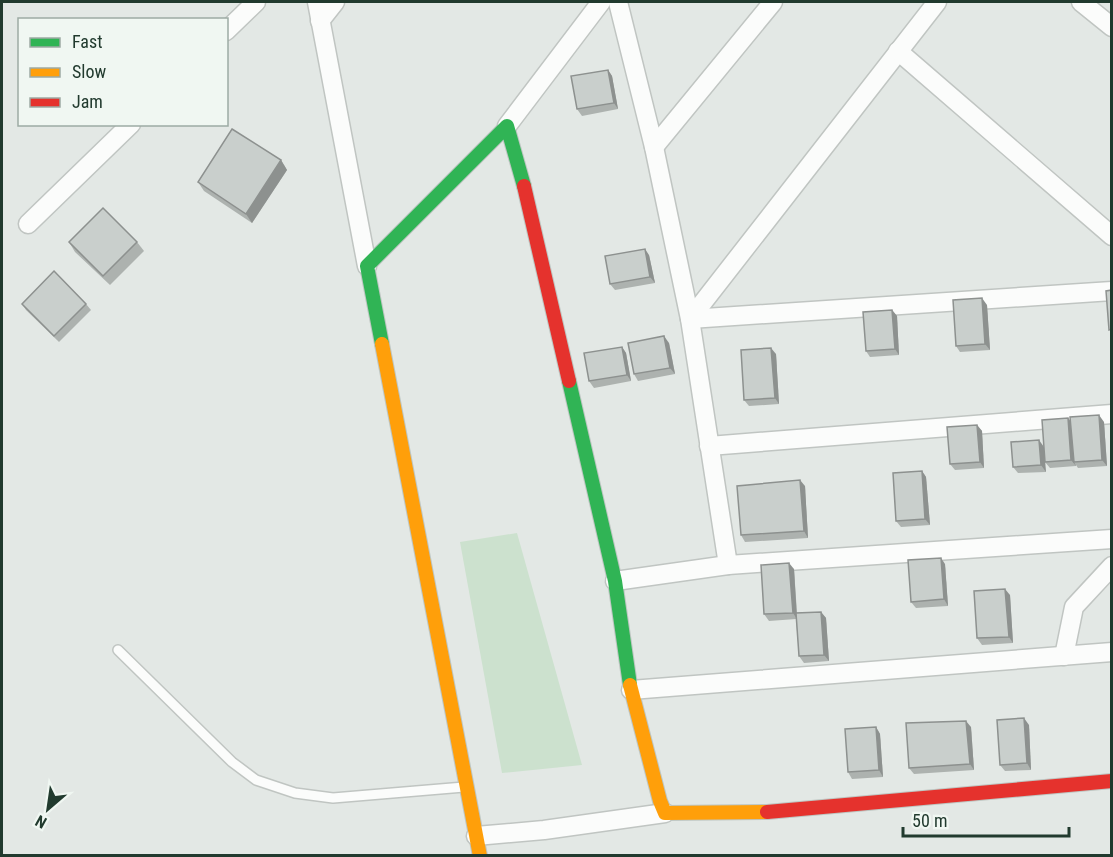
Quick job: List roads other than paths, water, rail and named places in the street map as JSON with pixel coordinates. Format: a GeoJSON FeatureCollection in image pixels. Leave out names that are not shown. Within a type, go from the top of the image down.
{"type":"FeatureCollection","features":[{"type":"Feature","properties":{"kind":"street"},"geometry":{"type":"LineString","coordinates":[[228,28],[256,2]]}},
{"type":"Feature","properties":{"kind":"street"},"geometry":{"type":"LineString","coordinates":[[317,2],[480,855]]}},
{"type":"Feature","properties":{"kind":"street"},"geometry":{"type":"LineString","coordinates":[[320,21],[335,2]]}},
{"type":"Feature","properties":{"kind":"street"},"geometry":{"type":"LineString","coordinates":[[367,266],[507,126],[601,2]]}},
{"type":"Feature","properties":{"kind":"street"},"geometry":{"type":"LineString","coordinates":[[618,2],[654,147],[690,319],[728,565]]}},
{"type":"Feature","properties":{"kind":"street"},"geometry":{"type":"LineString","coordinates":[[654,147],[773,2]]}},
{"type":"Feature","properties":{"kind":"street"},"geometry":{"type":"LineString","coordinates":[[690,319],[937,2]]}},
{"type":"Feature","properties":{"kind":"street"},"geometry":{"type":"LineString","coordinates":[[1081,2],[1112,27]]}},
{"type":"Feature","properties":{"kind":"street"},"geometry":{"type":"LineString","coordinates":[[898,51],[1112,236]]}},
{"type":"Feature","properties":{"kind":"street"},"geometry":{"type":"LineString","coordinates":[[28,224],[128,126]]}},
{"type":"Feature","properties":{"kind":"street"},"geometry":{"type":"LineString","coordinates":[[507,126],[529,205],[615,581],[631,690],[665,813]]}},
{"type":"Feature","properties":{"kind":"street"},"geometry":{"type":"LineString","coordinates":[[690,319],[1112,291]]}},
{"type":"Feature","properties":{"kind":"street"},"geometry":{"type":"LineString","coordinates":[[710,446],[1112,414]]}},
{"type":"Feature","properties":{"kind":"street"},"geometry":{"type":"LineString","coordinates":[[615,581],[728,565],[1112,540]]}},
{"type":"Feature","properties":{"kind":"street"},"geometry":{"type":"LineString","coordinates":[[1064,656],[1074,607],[1112,566]]}},
{"type":"Feature","properties":{"kind":"street"},"geometry":{"type":"LineString","coordinates":[[631,690],[1112,652]]}},
{"type":"Feature","properties":{"kind":"street"},"geometry":{"type":"LineString","coordinates":[[476,836],[544,830],[665,813],[753,813],[1112,781]]}},
{"type":"Feature","properties":{"kind":"lane"},"geometry":{"type":"LineString","coordinates":[[118,650],[232,762],[256,780],[295,793],[333,798],[466,787]]}}]}
